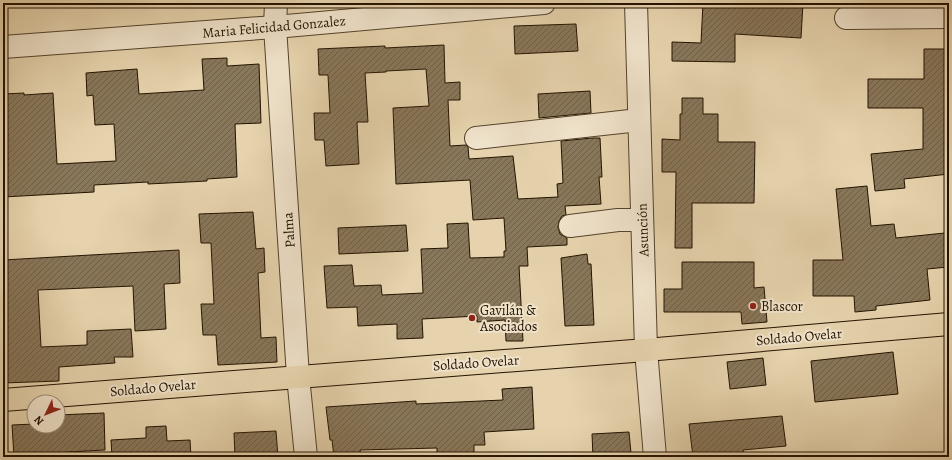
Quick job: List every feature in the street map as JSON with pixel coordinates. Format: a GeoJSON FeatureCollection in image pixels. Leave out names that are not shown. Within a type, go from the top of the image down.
{"type":"FeatureCollection","features":[{"type":"Feature","properties":{"kind":"main road","name":"Soldado Ovelar"},"geometry":{"type":"LineString","coordinates":[[3,400],[646,350],[949,324]]}},
{"type":"Feature","properties":{"kind":"street","name":"Palma"},"geometry":{"type":"LineString","coordinates":[[276,3],[275,27],[298,376],[306,457]]}},
{"type":"Feature","properties":{"kind":"street","name":"Maria Felicidad Gonzalez"},"geometry":{"type":"LineString","coordinates":[[3,47],[275,27],[544,3]]}},
{"type":"Feature","properties":{"kind":"street","name":"Asunción"},"geometry":{"type":"LineString","coordinates":[[636,3],[646,350],[656,457]]}},
{"type":"Feature","properties":{"kind":"street"},"geometry":{"type":"LineString","coordinates":[[846,18],[949,17]]}},
{"type":"Feature","properties":{"kind":"street"},"geometry":{"type":"LineString","coordinates":[[476,138],[639,120]]}},
{"type":"Feature","properties":{"kind":"street"},"geometry":{"type":"LineString","coordinates":[[570,226],[618,220],[642,220]]}},
{"type":"Feature","properties":{"kind":"building"},"geometry":{"type":"Polygon","coordinates":[[[703,3],[803,3],[801,38],[735,34],[735,62],[672,61],[672,42],[701,43],[703,3]]]}},
{"type":"Feature","properties":{"kind":"building"},"geometry":{"type":"Polygon","coordinates":[[[576,24],[578,51],[515,54],[514,26],[576,24]]]}},
{"type":"Feature","properties":{"kind":"building"},"geometry":{"type":"Polygon","coordinates":[[[444,45],[445,83],[460,82],[460,100],[448,100],[450,146],[466,145],[468,147],[469,159],[513,156],[518,199],[558,197],[557,184],[563,183],[561,141],[600,138],[602,177],[599,177],[601,204],[565,206],[566,215],[562,216],[558,227],[560,234],[567,238],[567,245],[527,247],[528,266],[519,266],[523,341],[506,341],[505,320],[477,322],[477,316],[422,319],[423,338],[397,339],[397,324],[358,326],[357,307],[327,308],[324,266],[352,265],[354,286],[381,285],[382,295],[423,293],[421,249],[448,248],[447,224],[468,223],[470,258],[504,257],[504,251],[506,251],[504,218],[473,220],[470,180],[396,184],[393,108],[429,106],[426,69],[365,73],[368,122],[357,122],[359,164],[326,166],[324,140],[315,140],[314,113],[330,113],[328,75],[319,75],[318,49],[444,45]]]}},
{"type":"Feature","properties":{"kind":"building"},"geometry":{"type":"Polygon","coordinates":[[[924,49],[949,49],[949,174],[904,179],[905,188],[875,191],[871,154],[923,149],[923,108],[868,108],[868,79],[924,79],[924,49]]]}},
{"type":"Feature","properties":{"kind":"building"},"geometry":{"type":"Polygon","coordinates":[[[227,58],[227,66],[259,64],[261,123],[235,124],[237,177],[207,179],[207,181],[94,185],[94,192],[3,197],[3,94],[24,93],[24,95],[53,93],[57,164],[116,161],[114,124],[95,125],[93,95],[87,96],[86,73],[137,69],[139,94],[204,90],[202,59],[227,58]]]}},
{"type":"Feature","properties":{"kind":"building"},"geometry":{"type":"Polygon","coordinates":[[[590,91],[591,113],[539,118],[538,94],[590,91]]]}},
{"type":"Feature","properties":{"kind":"building"},"geometry":{"type":"Polygon","coordinates":[[[682,98],[703,98],[703,114],[718,114],[718,142],[755,142],[754,203],[692,203],[692,248],[675,248],[676,172],[662,172],[662,139],[680,140],[680,114],[682,114],[682,98]]]}},
{"type":"Feature","properties":{"kind":"building"},"geometry":{"type":"Polygon","coordinates":[[[867,186],[871,226],[894,224],[896,238],[945,233],[948,267],[927,269],[930,300],[876,306],[876,310],[855,312],[854,296],[813,296],[813,260],[843,260],[836,189],[867,186]]]}},
{"type":"Feature","properties":{"kind":"building"},"geometry":{"type":"Polygon","coordinates":[[[253,212],[256,249],[264,248],[265,272],[258,273],[261,338],[276,337],[277,362],[218,365],[216,335],[203,335],[201,304],[214,304],[211,243],[201,243],[199,214],[253,212]]]}},
{"type":"Feature","properties":{"kind":"building"},"geometry":{"type":"Polygon","coordinates":[[[406,225],[408,251],[339,254],[338,228],[406,225]]]}},
{"type":"Feature","properties":{"kind":"building"},"geometry":{"type":"Polygon","coordinates":[[[179,250],[180,283],[164,284],[166,329],[135,331],[133,286],[38,290],[41,347],[87,345],[87,331],[131,329],[133,357],[114,357],[115,363],[59,367],[59,381],[3,383],[3,260],[179,250]]]}},
{"type":"Feature","properties":{"kind":"building"},"geometry":{"type":"Polygon","coordinates":[[[587,254],[588,264],[591,264],[594,325],[565,326],[561,258],[587,254]]]}},
{"type":"Feature","properties":{"kind":"building"},"geometry":{"type":"Polygon","coordinates":[[[682,262],[754,262],[754,288],[764,287],[767,322],[742,324],[741,312],[664,312],[664,289],[682,289],[682,262]]]}},
{"type":"Feature","properties":{"kind":"building"},"geometry":{"type":"Polygon","coordinates":[[[893,352],[898,394],[815,402],[811,361],[893,352]]]}},
{"type":"Feature","properties":{"kind":"building"},"geometry":{"type":"Polygon","coordinates":[[[763,358],[766,385],[730,389],[727,362],[763,358]]]}},
{"type":"Feature","properties":{"kind":"building"},"geometry":{"type":"Polygon","coordinates":[[[532,387],[534,429],[484,432],[485,445],[474,445],[474,457],[437,457],[437,448],[360,450],[361,457],[334,457],[332,440],[330,440],[326,407],[416,401],[416,404],[503,400],[502,389],[532,387]]]}},
{"type":"Feature","properties":{"kind":"building"},"geometry":{"type":"Polygon","coordinates":[[[104,413],[105,450],[67,452],[67,457],[14,457],[12,425],[26,424],[26,434],[66,434],[66,415],[104,413]]]}},
{"type":"Feature","properties":{"kind":"building"},"geometry":{"type":"Polygon","coordinates":[[[782,416],[786,446],[743,450],[744,457],[693,457],[689,424],[782,416]]]}},
{"type":"Feature","properties":{"kind":"building"},"geometry":{"type":"Polygon","coordinates":[[[166,426],[167,441],[190,440],[191,457],[112,457],[111,440],[146,438],[146,427],[166,426]]]}},
{"type":"Feature","properties":{"kind":"building"},"geometry":{"type":"Polygon","coordinates":[[[276,431],[278,457],[235,457],[234,433],[276,431]]]}},
{"type":"Feature","properties":{"kind":"building"},"geometry":{"type":"Polygon","coordinates":[[[629,432],[631,453],[619,453],[619,457],[593,457],[592,434],[629,432]]]}},
{"type":"Feature","properties":{"kind":"place","name":"Blascor"},"geometry":{"type":"Point","coordinates":[753,306]}},
{"type":"Feature","properties":{"kind":"place","name":"Gavilán & Asociados"},"geometry":{"type":"Point","coordinates":[472,318]}}]}
